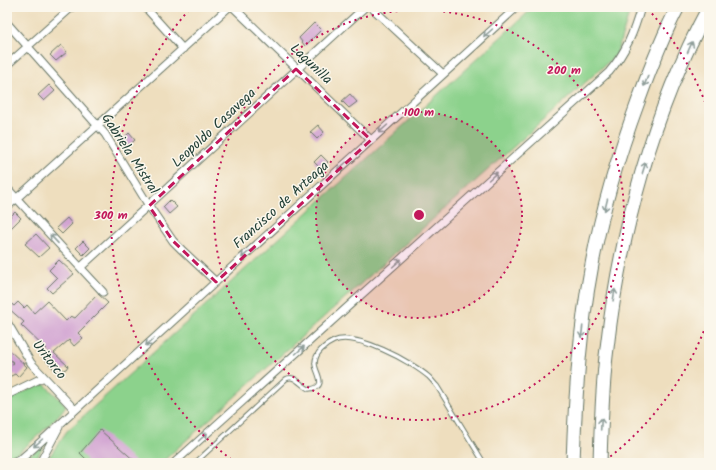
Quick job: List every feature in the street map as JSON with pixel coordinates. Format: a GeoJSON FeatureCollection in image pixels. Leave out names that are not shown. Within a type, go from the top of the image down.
{"type":"FeatureCollection","features":[{"type":"Feature","properties":{"kind":"highway"},"geometry":{"type":"LineString","coordinates":[[573,463],[576,387],[580,343],[597,238],[613,175],[631,119],[651,66],[678,7]]}},
{"type":"Feature","properties":{"kind":"highway"},"geometry":{"type":"LineString","coordinates":[[600,463],[603,383],[607,348],[616,281],[627,230],[642,173],[664,108],[683,61],[709,7]]}},
{"type":"Feature","properties":{"kind":"street"},"geometry":{"type":"LineString","coordinates":[[7,65],[72,7]]}},
{"type":"Feature","properties":{"kind":"street"},"geometry":{"type":"LineString","coordinates":[[145,7],[183,49]]}},
{"type":"Feature","properties":{"kind":"street"},"geometry":{"type":"LineString","coordinates":[[7,207],[229,7]]}},
{"type":"Feature","properties":{"kind":"street","name":"Lagunilla"},"geometry":{"type":"LineString","coordinates":[[233,7],[371,140]]}},
{"type":"Feature","properties":{"kind":"street","name":"Leopoldo Casavega"},"geometry":{"type":"LineString","coordinates":[[80,267],[149,206],[365,7]]}},
{"type":"Feature","properties":{"kind":"street"},"geometry":{"type":"LineString","coordinates":[[371,7],[443,74]]}},
{"type":"Feature","properties":{"kind":"street"},"geometry":{"type":"LineString","coordinates":[[174,463],[609,72],[619,61],[627,48],[635,30],[640,7]]}},
{"type":"Feature","properties":{"kind":"street","name":"Francisco de Arteaga"},"geometry":{"type":"LineString","coordinates":[[13,463],[27,454],[443,74],[513,8]]}},
{"type":"Feature","properties":{"kind":"street","name":"Gabriela Mistral"},"geometry":{"type":"LineString","coordinates":[[7,23],[105,134],[149,206],[173,241],[216,282]]}},
{"type":"Feature","properties":{"kind":"street"},"geometry":{"type":"LineString","coordinates":[[7,188],[103,292]]}},
{"type":"Feature","properties":{"kind":"street","name":"Uritorco"},"geometry":{"type":"LineString","coordinates":[[7,322],[27,358],[75,410]]}},
{"type":"Feature","properties":{"kind":"street"},"geometry":{"type":"LineString","coordinates":[[7,395],[44,377]]}},
{"type":"Feature","properties":{"kind":"street","name":"Francisco de Arteaga"},"geometry":{"type":"LineString","coordinates":[[40,463],[62,422]]}},
{"type":"Feature","properties":{"kind":"lane"},"geometry":{"type":"LineString","coordinates":[[195,463],[286,379],[290,377],[293,378],[309,389],[318,386],[320,377],[314,365],[317,353],[334,341],[342,339],[360,342],[388,352],[402,359],[429,377],[437,386],[484,463]]}},
{"type":"Feature","properties":{"kind":"highlighted area"},"geometry":{"type":"Polygon","coordinates":[[[296,69],[371,140],[216,282],[173,241],[149,206],[296,69]]]}},
{"type":"Feature","properties":{"kind":"green space"},"geometry":{"type":"Polygon","coordinates":[[[534,7],[628,7],[629,14],[616,55],[161,463],[45,463],[67,431],[534,7]]]}},
{"type":"Feature","properties":{"kind":"green space"},"geometry":{"type":"Polygon","coordinates":[[[43,383],[66,405],[58,416],[35,438],[16,454],[7,457],[7,400],[43,383]]]}},
{"type":"Feature","properties":{"kind":"green space"},"geometry":{"type":"Polygon","coordinates":[[[44,445],[34,463],[18,463],[44,445]]]}},
{"type":"Feature","properties":{"kind":"building"},"geometry":{"type":"Polygon","coordinates":[[[314,23],[321,30],[305,46],[299,38],[314,23]]]}},
{"type":"Feature","properties":{"kind":"building"},"geometry":{"type":"Polygon","coordinates":[[[61,45],[67,52],[56,61],[50,55],[61,45]]]}},
{"type":"Feature","properties":{"kind":"building"},"geometry":{"type":"Polygon","coordinates":[[[49,85],[55,91],[44,101],[38,95],[49,85]]]}},
{"type":"Feature","properties":{"kind":"building"},"geometry":{"type":"Polygon","coordinates":[[[350,94],[357,102],[349,108],[342,101],[350,94]]]}},
{"type":"Feature","properties":{"kind":"building"},"geometry":{"type":"Polygon","coordinates":[[[318,125],[324,132],[317,139],[310,132],[318,125]]]}},
{"type":"Feature","properties":{"kind":"building"},"geometry":{"type":"Polygon","coordinates":[[[129,133],[135,140],[125,149],[119,143],[129,133]]]}},
{"type":"Feature","properties":{"kind":"building"},"geometry":{"type":"Polygon","coordinates":[[[321,155],[328,162],[321,169],[314,162],[321,155]]]}},
{"type":"Feature","properties":{"kind":"building"},"geometry":{"type":"Polygon","coordinates":[[[170,200],[177,207],[169,214],[163,207],[170,200]]]}},
{"type":"Feature","properties":{"kind":"building"},"geometry":{"type":"Polygon","coordinates":[[[15,212],[21,218],[11,228],[7,224],[7,220],[15,212]]]}},
{"type":"Feature","properties":{"kind":"building"},"geometry":{"type":"Polygon","coordinates":[[[67,218],[72,224],[62,234],[56,228],[67,218]]]}},
{"type":"Feature","properties":{"kind":"building"},"geometry":{"type":"Polygon","coordinates":[[[36,234],[49,248],[39,257],[25,244],[36,234]]]}},
{"type":"Feature","properties":{"kind":"building"},"geometry":{"type":"Polygon","coordinates":[[[83,241],[90,248],[83,255],[76,248],[83,241]]]}},
{"type":"Feature","properties":{"kind":"building"},"geometry":{"type":"Polygon","coordinates":[[[59,260],[74,274],[52,293],[47,288],[57,278],[49,270],[59,260]]]}},
{"type":"Feature","properties":{"kind":"building"},"geometry":{"type":"Polygon","coordinates":[[[98,294],[108,303],[78,333],[83,338],[74,346],[69,340],[54,353],[68,366],[66,369],[60,371],[54,369],[46,361],[52,355],[21,325],[24,322],[7,307],[7,300],[14,306],[18,302],[24,308],[27,305],[34,313],[47,301],[66,321],[71,316],[75,318],[98,294]]]}},
{"type":"Feature","properties":{"kind":"building"},"geometry":{"type":"Polygon","coordinates":[[[7,348],[27,367],[18,377],[15,374],[7,378],[7,367],[14,363],[7,357],[7,348]]]}},
{"type":"Feature","properties":{"kind":"building"},"geometry":{"type":"Polygon","coordinates":[[[100,430],[137,463],[83,463],[87,460],[80,453],[100,430]]]}}]}
